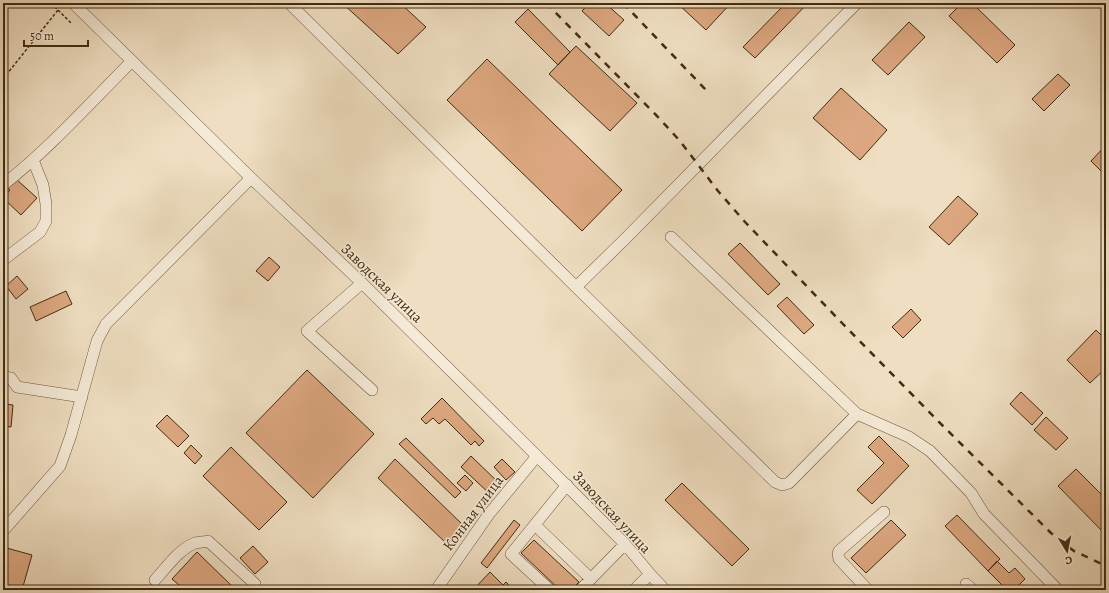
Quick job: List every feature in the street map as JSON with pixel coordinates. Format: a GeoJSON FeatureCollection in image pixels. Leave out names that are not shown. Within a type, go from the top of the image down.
{"type":"FeatureCollection","features":[{"type":"Feature","properties":{"kind":"street","name":"Заводская улица"},"geometry":{"type":"LineString","coordinates":[[73,3],[250,178],[362,283],[567,485],[625,544],[665,590]]}},
{"type":"Feature","properties":{"kind":"street"},"geometry":{"type":"LineString","coordinates":[[289,3],[775,482],[782,485],[788,483],[857,414]]}},
{"type":"Feature","properties":{"kind":"street"},"geometry":{"type":"LineString","coordinates":[[576,287],[857,3]]}},
{"type":"Feature","properties":{"kind":"street"},"geometry":{"type":"LineString","coordinates":[[3,185],[33,160],[132,61]]}},
{"type":"Feature","properties":{"kind":"street"},"geometry":{"type":"LineString","coordinates":[[3,260],[40,232],[46,221],[46,204],[43,185],[33,160]]}},
{"type":"Feature","properties":{"kind":"street"},"geometry":{"type":"LineString","coordinates":[[3,531],[60,466],[71,435],[97,341],[106,324],[250,178]]}},
{"type":"Feature","properties":{"kind":"street"},"geometry":{"type":"LineString","coordinates":[[671,237],[857,414],[909,437],[930,451],[970,493],[984,514],[1058,590]]}},
{"type":"Feature","properties":{"kind":"street"},"geometry":{"type":"LineString","coordinates":[[362,283],[307,331],[372,390]]}},
{"type":"Feature","properties":{"kind":"street"},"geometry":{"type":"LineString","coordinates":[[3,377],[11,378],[17,387],[82,397]]}},
{"type":"Feature","properties":{"kind":"street","name":"Конная улица"},"geometry":{"type":"LineString","coordinates":[[436,590],[489,514],[537,456]]}},
{"type":"Feature","properties":{"kind":"street"},"geometry":{"type":"LineString","coordinates":[[550,590],[511,554],[567,485]]}},
{"type":"Feature","properties":{"kind":"street"},"geometry":{"type":"LineString","coordinates":[[868,590],[839,559],[838,554],[839,551],[884,512]]}},
{"type":"Feature","properties":{"kind":"street"},"geometry":{"type":"LineString","coordinates":[[534,525],[591,579]]}},
{"type":"Feature","properties":{"kind":"street"},"geometry":{"type":"LineString","coordinates":[[155,580],[184,549],[195,543],[208,541],[255,584],[253,590]]}},
{"type":"Feature","properties":{"kind":"street"},"geometry":{"type":"LineString","coordinates":[[580,590],[625,544]]}},
{"type":"Feature","properties":{"kind":"street"},"geometry":{"type":"LineString","coordinates":[[634,590],[650,574]]}},
{"type":"Feature","properties":{"kind":"path"},"geometry":{"type":"LineString","coordinates":[[57,3],[54,6],[72,24]]}},
{"type":"Feature","properties":{"kind":"path"},"geometry":{"type":"LineString","coordinates":[[3,79],[58,10]]}},
{"type":"Feature","properties":{"kind":"building"},"geometry":{"type":"Polygon","coordinates":[[[342,3],[400,3],[426,27],[398,54],[342,3]]]}},
{"type":"Feature","properties":{"kind":"building"},"geometry":{"type":"Polygon","coordinates":[[[589,3],[605,3],[624,20],[609,36],[582,11],[589,3]]]}},
{"type":"Feature","properties":{"kind":"building"},"geometry":{"type":"Polygon","coordinates":[[[677,3],[731,3],[706,30],[677,3]]]}},
{"type":"Feature","properties":{"kind":"building"},"geometry":{"type":"Polygon","coordinates":[[[786,3],[808,3],[755,58],[743,47],[786,3]]]}},
{"type":"Feature","properties":{"kind":"building"},"geometry":{"type":"Polygon","coordinates":[[[962,3],[972,3],[1015,45],[997,63],[949,16],[962,3]]]}},
{"type":"Feature","properties":{"kind":"building"},"geometry":{"type":"Polygon","coordinates":[[[528,9],[570,52],[558,65],[515,22],[528,9]]]}},
{"type":"Feature","properties":{"kind":"building"},"geometry":{"type":"Polygon","coordinates":[[[909,22],[925,37],[888,75],[872,60],[909,22]]]}},
{"type":"Feature","properties":{"kind":"building"},"geometry":{"type":"Polygon","coordinates":[[[576,46],[637,103],[610,131],[549,74],[576,46]]]}},
{"type":"Feature","properties":{"kind":"building"},"geometry":{"type":"Polygon","coordinates":[[[487,59],[622,190],[582,231],[447,100],[487,59]]]}},
{"type":"Feature","properties":{"kind":"building"},"geometry":{"type":"Polygon","coordinates":[[[1058,74],[1070,85],[1044,111],[1032,99],[1058,74]]]}},
{"type":"Feature","properties":{"kind":"building"},"geometry":{"type":"Polygon","coordinates":[[[841,88],[887,130],[860,160],[813,118],[841,88]]]}},
{"type":"Feature","properties":{"kind":"building"},"geometry":{"type":"Polygon","coordinates":[[[1106,145],[1106,176],[1091,161],[1106,145]]]}},
{"type":"Feature","properties":{"kind":"building"},"geometry":{"type":"Polygon","coordinates":[[[16,179],[37,198],[21,215],[3,198],[10,190],[7,188],[16,179]]]}},
{"type":"Feature","properties":{"kind":"building"},"geometry":{"type":"Polygon","coordinates":[[[958,196],[978,214],[949,245],[929,227],[958,196]]]}},
{"type":"Feature","properties":{"kind":"building"},"geometry":{"type":"Polygon","coordinates":[[[740,243],[780,284],[768,295],[728,254],[740,243]]]}},
{"type":"Feature","properties":{"kind":"building"},"geometry":{"type":"Polygon","coordinates":[[[269,257],[280,267],[268,281],[256,271],[269,257]]]}},
{"type":"Feature","properties":{"kind":"building"},"geometry":{"type":"Polygon","coordinates":[[[17,276],[28,289],[16,299],[6,286],[17,276]]]}},
{"type":"Feature","properties":{"kind":"building"},"geometry":{"type":"Polygon","coordinates":[[[66,291],[72,304],[36,321],[30,307],[66,291]]]}},
{"type":"Feature","properties":{"kind":"building"},"geometry":{"type":"Polygon","coordinates":[[[787,297],[814,325],[804,334],[777,306],[787,297]]]}},
{"type":"Feature","properties":{"kind":"building"},"geometry":{"type":"Polygon","coordinates":[[[911,309],[921,320],[903,338],[892,327],[911,309]]]}},
{"type":"Feature","properties":{"kind":"building"},"geometry":{"type":"Polygon","coordinates":[[[1096,330],[1106,340],[1106,368],[1090,383],[1067,360],[1096,330]]]}},
{"type":"Feature","properties":{"kind":"building"},"geometry":{"type":"Polygon","coordinates":[[[307,370],[374,434],[313,498],[246,433],[307,370]]]}},
{"type":"Feature","properties":{"kind":"building"},"geometry":{"type":"Polygon","coordinates":[[[3,387],[6,387],[5,404],[13,405],[11,427],[3,426],[3,387]]]}},
{"type":"Feature","properties":{"kind":"building"},"geometry":{"type":"Polygon","coordinates":[[[1021,392],[1043,413],[1032,425],[1010,404],[1021,392]]]}},
{"type":"Feature","properties":{"kind":"building"},"geometry":{"type":"Polygon","coordinates":[[[442,398],[484,441],[479,446],[475,441],[471,445],[445,419],[439,424],[433,418],[426,424],[421,419],[442,398]]]}},
{"type":"Feature","properties":{"kind":"building"},"geometry":{"type":"Polygon","coordinates":[[[167,415],[189,436],[178,447],[156,426],[167,415]]]}},
{"type":"Feature","properties":{"kind":"building"},"geometry":{"type":"Polygon","coordinates":[[[1046,417],[1068,438],[1056,450],[1034,430],[1046,417]]]}},
{"type":"Feature","properties":{"kind":"building"},"geometry":{"type":"Polygon","coordinates":[[[879,436],[909,466],[872,504],[857,490],[884,463],[868,447],[879,436]]]}},
{"type":"Feature","properties":{"kind":"building"},"geometry":{"type":"Polygon","coordinates":[[[406,438],[461,492],[455,498],[399,444],[406,438]]]}},
{"type":"Feature","properties":{"kind":"building"},"geometry":{"type":"Polygon","coordinates":[[[191,445],[202,456],[195,464],[184,453],[191,445]]]}},
{"type":"Feature","properties":{"kind":"building"},"geometry":{"type":"Polygon","coordinates":[[[231,447],[287,502],[259,530],[203,476],[231,447]]]}},
{"type":"Feature","properties":{"kind":"building"},"geometry":{"type":"Polygon","coordinates":[[[471,456],[501,485],[491,495],[461,467],[471,456]]]}},
{"type":"Feature","properties":{"kind":"building"},"geometry":{"type":"Polygon","coordinates":[[[395,459],[464,526],[447,544],[378,478],[395,459]]]}},
{"type":"Feature","properties":{"kind":"building"},"geometry":{"type":"Polygon","coordinates":[[[502,459],[515,472],[506,480],[494,467],[502,459]]]}},
{"type":"Feature","properties":{"kind":"building"},"geometry":{"type":"Polygon","coordinates":[[[1076,469],[1106,499],[1106,526],[1102,531],[1058,486],[1076,469]]]}},
{"type":"Feature","properties":{"kind":"building"},"geometry":{"type":"Polygon","coordinates":[[[465,475],[473,483],[466,491],[457,483],[465,475]]]}},
{"type":"Feature","properties":{"kind":"building"},"geometry":{"type":"Polygon","coordinates":[[[682,483],[749,549],[732,566],[665,500],[682,483]]]}},
{"type":"Feature","properties":{"kind":"building"},"geometry":{"type":"Polygon","coordinates":[[[957,515],[1000,559],[988,571],[945,526],[957,515]]]}},
{"type":"Feature","properties":{"kind":"building"},"geometry":{"type":"Polygon","coordinates":[[[514,520],[520,525],[487,568],[481,563],[514,520]]]}},
{"type":"Feature","properties":{"kind":"building"},"geometry":{"type":"Polygon","coordinates":[[[891,520],[906,535],[866,573],[851,558],[891,520]]]}},
{"type":"Feature","properties":{"kind":"building"},"geometry":{"type":"Polygon","coordinates":[[[534,540],[579,582],[571,590],[560,590],[521,553],[534,540]]]}},
{"type":"Feature","properties":{"kind":"building"},"geometry":{"type":"Polygon","coordinates":[[[253,546],[268,562],[255,574],[240,558],[253,546]]]}},
{"type":"Feature","properties":{"kind":"building"},"geometry":{"type":"Polygon","coordinates":[[[3,547],[32,555],[22,590],[3,586],[3,547]]]}},
{"type":"Feature","properties":{"kind":"building"},"geometry":{"type":"Polygon","coordinates":[[[197,552],[236,590],[185,590],[172,579],[197,552]]]}},
{"type":"Feature","properties":{"kind":"building"},"geometry":{"type":"Polygon","coordinates":[[[997,561],[1009,573],[1015,568],[1025,579],[1016,588],[1018,590],[1003,590],[1005,588],[988,571],[997,561]]]}},
{"type":"Feature","properties":{"kind":"building"},"geometry":{"type":"Polygon","coordinates":[[[490,572],[503,585],[506,582],[514,590],[473,590],[490,572]]]}},
{"type":"Feature","properties":{"kind":"railway"},"geometry":{"type":"LineString","coordinates":[[546,3],[680,141],[718,191],[745,222],[943,426],[1051,533],[1074,551],[1106,566]]}},
{"type":"Feature","properties":{"kind":"railway"},"geometry":{"type":"LineString","coordinates":[[623,3],[706,90]]}}]}
